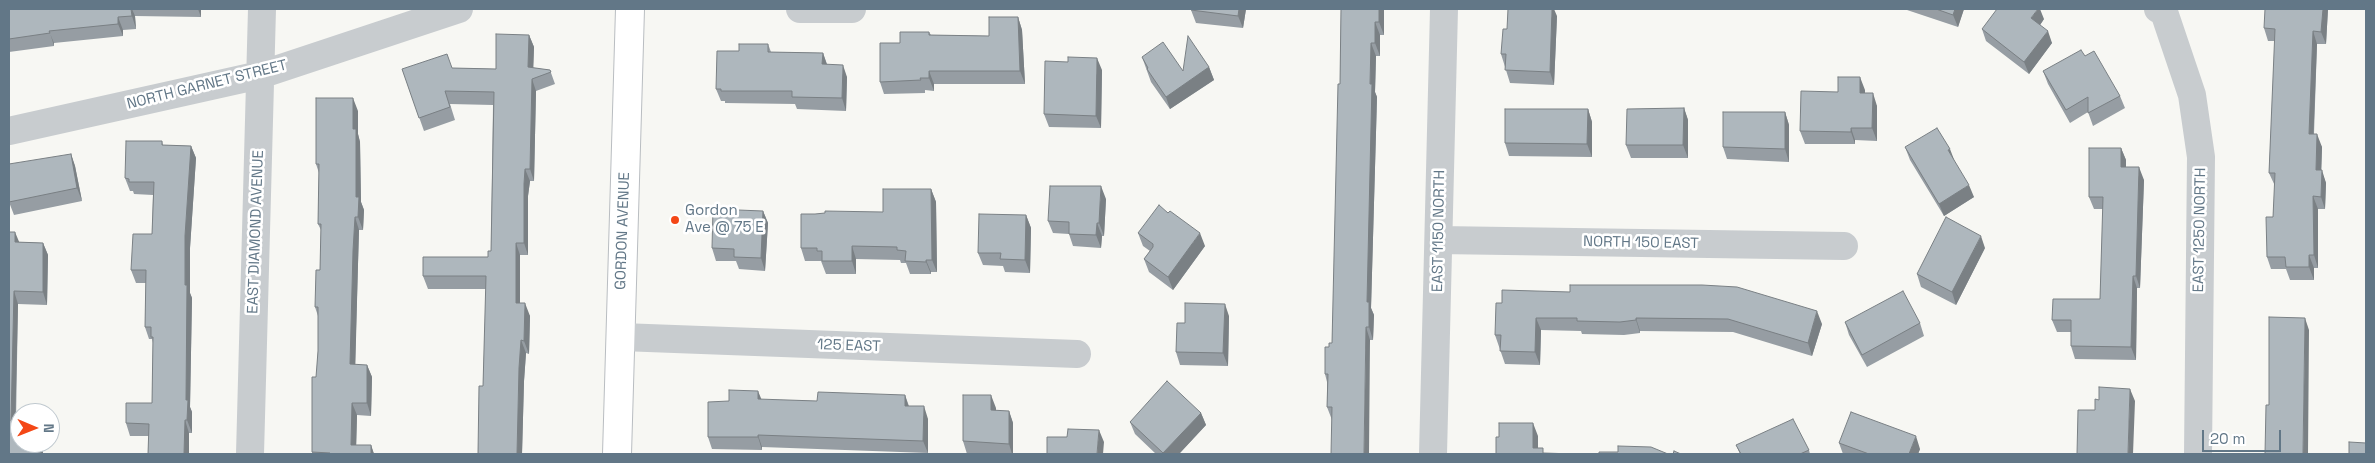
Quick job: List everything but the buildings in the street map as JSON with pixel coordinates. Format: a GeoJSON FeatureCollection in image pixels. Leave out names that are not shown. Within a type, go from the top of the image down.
{"type":"FeatureCollection","features":[{"type":"Feature","properties":{"kind":"main road","name":"GORDON AVENUE"},"geometry":{"type":"LineString","coordinates":[[617,454],[630,9]]}},
{"type":"Feature","properties":{"kind":"street","name":"EAST DIAMOND AVENUE"},"geometry":{"type":"LineString","coordinates":[[250,454],[262,9]]}},
{"type":"Feature","properties":{"kind":"street","name":"NORTH GARNET STREET"},"geometry":{"type":"LineString","coordinates":[[9,131],[260,76],[459,9]]}},
{"type":"Feature","properties":{"kind":"street"},"geometry":{"type":"LineString","coordinates":[[800,9],[852,9]]}},
{"type":"Feature","properties":{"kind":"street","name":"EAST 1150 NORTH"},"geometry":{"type":"LineString","coordinates":[[1433,454],[1444,9]]}},
{"type":"Feature","properties":{"kind":"street","name":"EAST 1250 NORTH"},"geometry":{"type":"LineString","coordinates":[[2161,10],[2192,95],[2201,157],[2198,454]]}},
{"type":"Feature","properties":{"kind":"street","name":"NORTH 150 EAST"},"geometry":{"type":"LineString","coordinates":[[1438,240],[1844,246]]}},
{"type":"Feature","properties":{"kind":"street","name":"125 EAST"},"geometry":{"type":"LineString","coordinates":[[620,337],[1078,354]]}},
{"type":"Feature","properties":{"kind":"place","name":"Gordon Ave @ 75 E"},"geometry":{"type":"Point","coordinates":[675,220]}}]}
